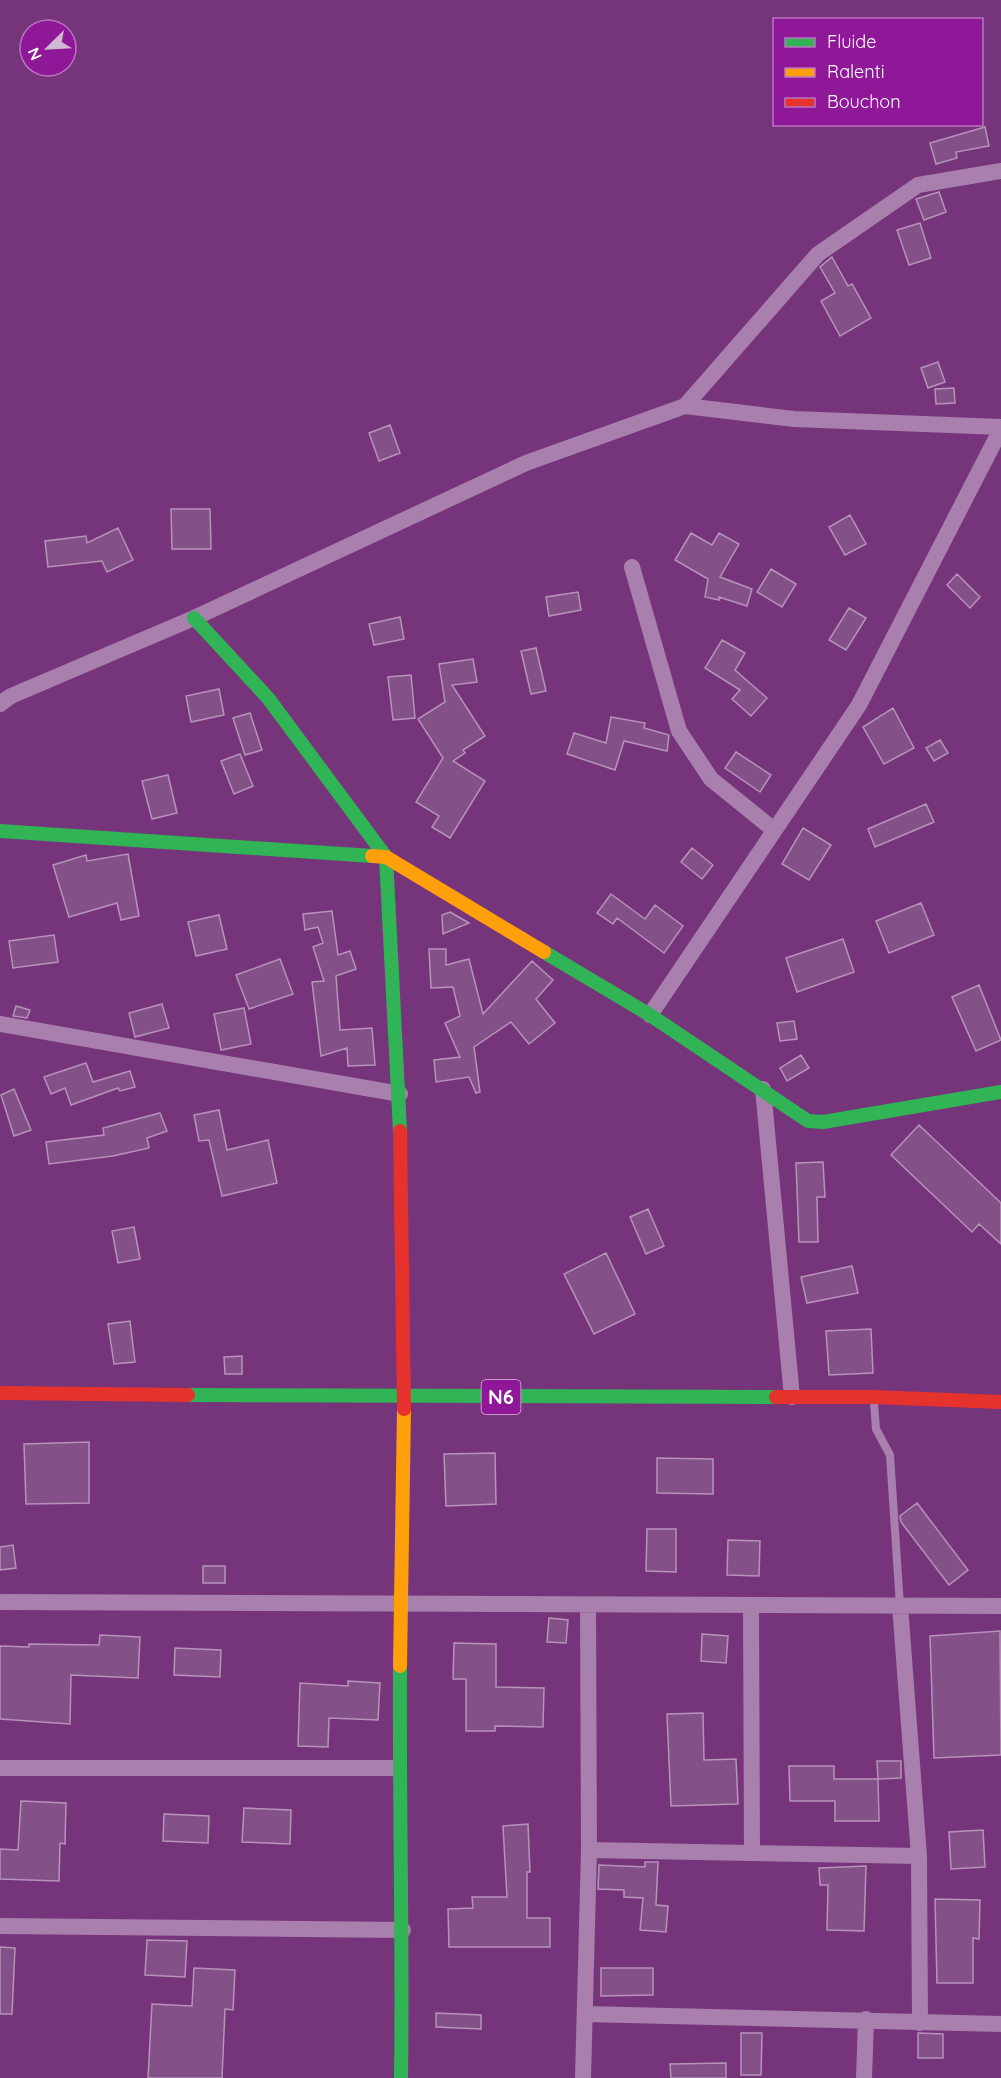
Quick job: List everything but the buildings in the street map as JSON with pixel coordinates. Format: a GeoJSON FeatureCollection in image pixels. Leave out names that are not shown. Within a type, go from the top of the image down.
{"type":"FeatureCollection","features":[{"type":"Feature","properties":{"kind":"main road"},"geometry":{"type":"LineString","coordinates":[[195,618],[268,698],[386,857],[650,1015],[808,1121],[823,1122],[1001,1092]]}},
{"type":"Feature","properties":{"kind":"main road"},"geometry":{"type":"LineString","coordinates":[[0,831],[386,857]]}},
{"type":"Feature","properties":{"kind":"main road"},"geometry":{"type":"LineString","coordinates":[[386,857],[400,1094],[404,1397],[399,1768],[403,1930],[401,2078]]}},
{"type":"Feature","properties":{"kind":"main road","name":"N6"},"geometry":{"type":"LineString","coordinates":[[0,1393],[404,1397],[873,1397],[1001,1402]]}},
{"type":"Feature","properties":{"kind":"street"},"geometry":{"type":"LineString","coordinates":[[685,406],[818,254],[918,185],[1001,171]]}},
{"type":"Feature","properties":{"kind":"street"},"geometry":{"type":"LineString","coordinates":[[0,704],[11,696],[195,618],[526,463],[685,406],[794,419],[1001,428],[859,705],[650,1015]]}},
{"type":"Feature","properties":{"kind":"street"},"geometry":{"type":"LineString","coordinates":[[633,567],[679,731],[711,779],[774,830]]}},
{"type":"Feature","properties":{"kind":"street"},"geometry":{"type":"LineString","coordinates":[[0,1024],[400,1094]]}},
{"type":"Feature","properties":{"kind":"street"},"geometry":{"type":"LineString","coordinates":[[763,1089],[792,1397]]}},
{"type":"Feature","properties":{"kind":"street"},"geometry":{"type":"LineString","coordinates":[[0,1602],[1001,1606]]}},
{"type":"Feature","properties":{"kind":"street"},"geometry":{"type":"LineString","coordinates":[[584,2078],[589,1850],[588,1605]]}},
{"type":"Feature","properties":{"kind":"street"},"geometry":{"type":"LineString","coordinates":[[751,1605],[752,1853]]}},
{"type":"Feature","properties":{"kind":"street"},"geometry":{"type":"LineString","coordinates":[[900,1606],[919,1857],[920,2023]]}},
{"type":"Feature","properties":{"kind":"street"},"geometry":{"type":"LineString","coordinates":[[0,1768],[399,1768]]}},
{"type":"Feature","properties":{"kind":"street"},"geometry":{"type":"LineString","coordinates":[[589,1850],[919,1857]]}},
{"type":"Feature","properties":{"kind":"street"},"geometry":{"type":"LineString","coordinates":[[0,1926],[403,1930]]}},
{"type":"Feature","properties":{"kind":"street"},"geometry":{"type":"LineString","coordinates":[[585,2014],[1001,2024]]}},
{"type":"Feature","properties":{"kind":"street"},"geometry":{"type":"LineString","coordinates":[[864,2078],[866,2019]]}},
{"type":"Feature","properties":{"kind":"lane"},"geometry":{"type":"LineString","coordinates":[[873,1397],[876,1428],[890,1455],[900,1606]]}},
{"type":"Feature","properties":{"kind":"traffic: fast"},"geometry":{"type":"LineString","coordinates":[[194,618],[268,698],[386,857],[400,1131]]}},
{"type":"Feature","properties":{"kind":"traffic: fast"},"geometry":{"type":"LineString","coordinates":[[0,831],[372,856]]}},
{"type":"Feature","properties":{"kind":"traffic: fast"},"geometry":{"type":"LineString","coordinates":[[544,952],[650,1015],[808,1121],[823,1122],[1001,1092]]}},
{"type":"Feature","properties":{"kind":"traffic: fast"},"geometry":{"type":"LineString","coordinates":[[188,1395],[776,1397]]}},
{"type":"Feature","properties":{"kind":"traffic: fast"},"geometry":{"type":"LineString","coordinates":[[400,1666],[401,2078]]}},
{"type":"Feature","properties":{"kind":"traffic: slow"},"geometry":{"type":"LineString","coordinates":[[372,856],[386,857],[544,952]]}},
{"type":"Feature","properties":{"kind":"traffic: slow"},"geometry":{"type":"LineString","coordinates":[[400,1666],[404,1409]]}},
{"type":"Feature","properties":{"kind":"traffic: jam"},"geometry":{"type":"LineString","coordinates":[[400,1131],[404,1409]]}},
{"type":"Feature","properties":{"kind":"traffic: jam"},"geometry":{"type":"LineString","coordinates":[[0,1393],[188,1395]]}},
{"type":"Feature","properties":{"kind":"traffic: jam"},"geometry":{"type":"LineString","coordinates":[[776,1397],[873,1397],[1001,1402]]}}]}
